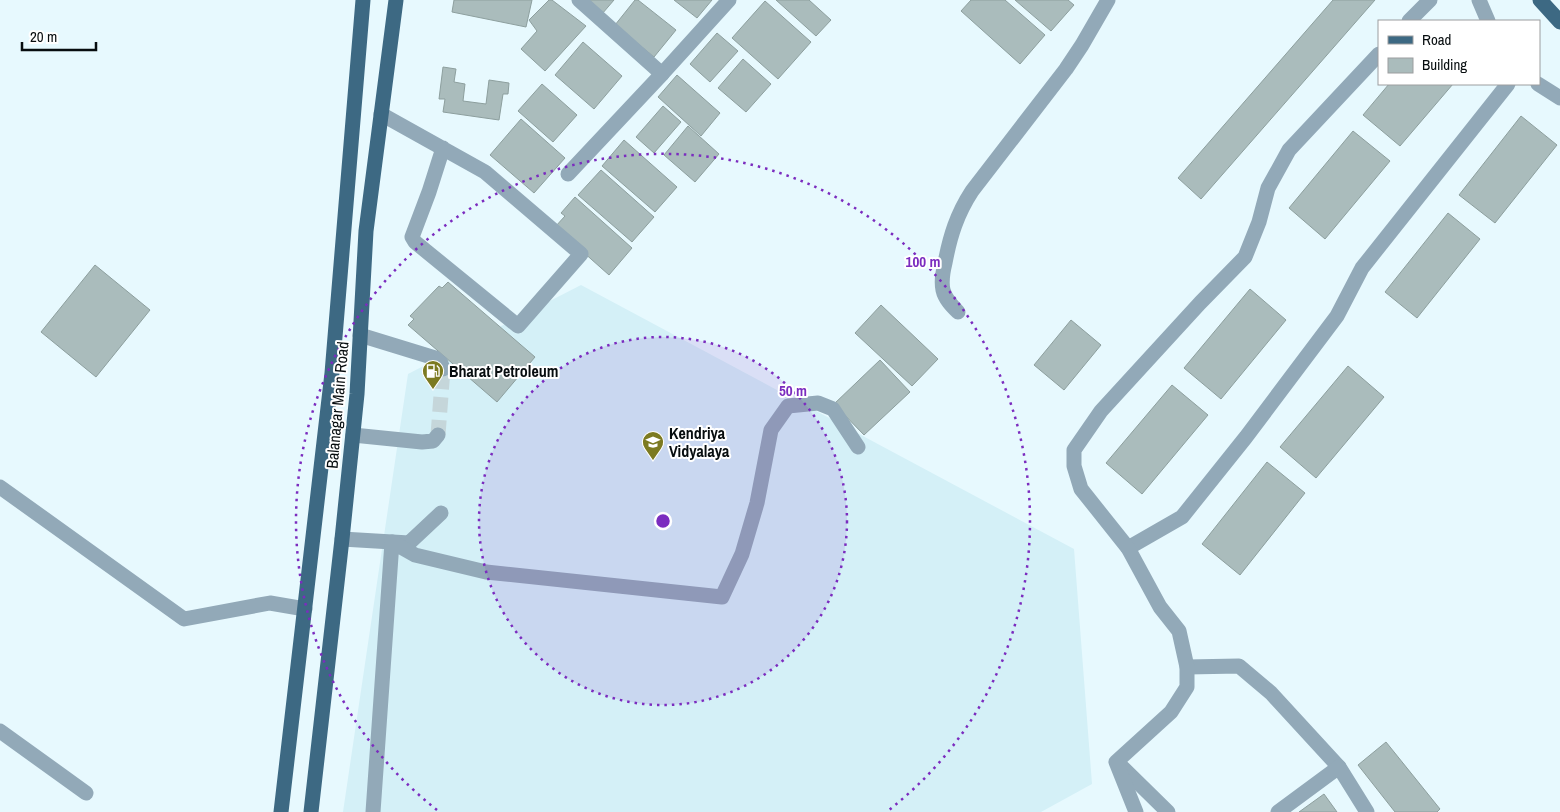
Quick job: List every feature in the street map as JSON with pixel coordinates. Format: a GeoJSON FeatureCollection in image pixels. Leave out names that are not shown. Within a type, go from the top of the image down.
{"type":"FeatureCollection","features":[{"type":"Feature","properties":{"kind":"main road","name":"Balanagar Main Road"},"geometry":{"type":"LineString","coordinates":[[281,812],[332,373],[363,0]]}},
{"type":"Feature","properties":{"kind":"main road","name":"Balanagar Main Road"},"geometry":{"type":"LineString","coordinates":[[311,812],[352,435],[366,231],[396,0]]}},
{"type":"Feature","properties":{"kind":"main road"},"geometry":{"type":"LineString","coordinates":[[1540,0],[1560,22]]}},
{"type":"Feature","properties":{"kind":"street"},"geometry":{"type":"LineString","coordinates":[[579,0],[662,74]]}},
{"type":"Feature","properties":{"kind":"street"},"geometry":{"type":"LineString","coordinates":[[568,174],[729,0]]}},
{"type":"Feature","properties":{"kind":"street"},"geometry":{"type":"LineString","coordinates":[[958,312],[948,302],[943,289],[943,274],[952,233],[962,206],[1066,70],[1108,0]]}},
{"type":"Feature","properties":{"kind":"street"},"geometry":{"type":"LineString","coordinates":[[1410,20],[1430,0]]}},
{"type":"Feature","properties":{"kind":"street"},"geometry":{"type":"LineString","coordinates":[[1479,0],[1488,20]]}},
{"type":"Feature","properties":{"kind":"street"},"geometry":{"type":"LineString","coordinates":[[1116,762],[1171,712],[1187,687],[1187,667],[1179,631],[1160,607],[1128,548],[1081,489],[1074,466],[1074,450],[1101,411],[1245,257],[1259,222],[1268,188],[1289,150],[1378,55]]}},
{"type":"Feature","properties":{"kind":"street"},"geometry":{"type":"LineString","coordinates":[[1128,548],[1182,517],[1246,437],[1337,316],[1362,268],[1507,85]]}},
{"type":"Feature","properties":{"kind":"street"},"geometry":{"type":"LineString","coordinates":[[1540,85],[1560,98]]}},
{"type":"Feature","properties":{"kind":"street"},"geometry":{"type":"LineString","coordinates":[[381,114],[444,148],[485,172],[581,254],[518,326],[415,242],[412,237],[444,148]]}},
{"type":"Feature","properties":{"kind":"street"},"geometry":{"type":"LineString","coordinates":[[360,335],[436,358],[441,363],[443,369]]}},
{"type":"Feature","properties":{"kind":"street"},"geometry":{"type":"LineString","coordinates":[[392,542],[415,554],[486,572],[722,598],[745,545],[757,502],[771,430],[788,406],[818,403],[833,409],[858,447]]}},
{"type":"Feature","properties":{"kind":"street"},"geometry":{"type":"LineString","coordinates":[[352,435],[422,442],[433,441],[438,435]]}},
{"type":"Feature","properties":{"kind":"street"},"geometry":{"type":"LineString","coordinates":[[0,487],[184,619],[270,603],[305,609]]}},
{"type":"Feature","properties":{"kind":"street"},"geometry":{"type":"LineString","coordinates":[[342,539],[409,543],[441,513]]}},
{"type":"Feature","properties":{"kind":"street"},"geometry":{"type":"LineString","coordinates":[[373,812],[392,542]]}},
{"type":"Feature","properties":{"kind":"street"},"geometry":{"type":"LineString","coordinates":[[1187,667],[1239,666],[1271,693],[1340,767],[1367,812]]}},
{"type":"Feature","properties":{"kind":"street"},"geometry":{"type":"LineString","coordinates":[[0,731],[86,793]]}},
{"type":"Feature","properties":{"kind":"street"},"geometry":{"type":"LineString","coordinates":[[1116,762],[1136,812]]}},
{"type":"Feature","properties":{"kind":"street"},"geometry":{"type":"LineString","coordinates":[[1116,762],[1168,812]]}},
{"type":"Feature","properties":{"kind":"street"},"geometry":{"type":"LineString","coordinates":[[1278,812],[1340,767]]}},
{"type":"Feature","properties":{"kind":"shaded area","name":"Kendriya Vidyalaya"},"geometry":{"type":"Polygon","coordinates":[[[581,285],[1074,549],[1092,784],[1041,812],[343,812],[408,374],[581,285]]]}},
{"type":"Feature","properties":{"kind":"building"},"geometry":{"type":"Polygon","coordinates":[[[454,0],[532,0],[526,27],[452,12],[454,0]]]}},
{"type":"Feature","properties":{"kind":"building"},"geometry":{"type":"Polygon","coordinates":[[[549,0],[552,0],[586,26],[545,71],[521,49],[537,31],[529,20],[549,0]]]}},
{"type":"Feature","properties":{"kind":"building"},"geometry":{"type":"Polygon","coordinates":[[[585,0],[614,0],[602,14],[585,0]]]}},
{"type":"Feature","properties":{"kind":"building"},"geometry":{"type":"Polygon","coordinates":[[[635,0],[638,0],[676,30],[654,57],[615,25],[635,0]]]}},
{"type":"Feature","properties":{"kind":"building"},"geometry":{"type":"Polygon","coordinates":[[[674,0],[712,0],[697,18],[674,0]]]}},
{"type":"Feature","properties":{"kind":"building"},"geometry":{"type":"Polygon","coordinates":[[[776,0],[809,0],[831,20],[816,36],[776,0]]]}},
{"type":"Feature","properties":{"kind":"building"},"geometry":{"type":"Polygon","coordinates":[[[971,0],[1005,0],[1045,35],[1020,64],[961,11],[971,0]]]}},
{"type":"Feature","properties":{"kind":"building"},"geometry":{"type":"Polygon","coordinates":[[[1015,0],[1068,0],[1074,5],[1051,31],[1015,0]]]}},
{"type":"Feature","properties":{"kind":"building"},"geometry":{"type":"Polygon","coordinates":[[[1333,0],[1375,0],[1201,199],[1178,178],[1333,0]]]}},
{"type":"Feature","properties":{"kind":"building"},"geometry":{"type":"Polygon","coordinates":[[[765,1],[811,42],[778,79],[732,38],[765,1]]]}},
{"type":"Feature","properties":{"kind":"building"},"geometry":{"type":"Polygon","coordinates":[[[717,33],[738,51],[710,82],[690,64],[717,33]]]}},
{"type":"Feature","properties":{"kind":"building"},"geometry":{"type":"Polygon","coordinates":[[[583,42],[622,76],[594,109],[555,75],[583,42]]]}},
{"type":"Feature","properties":{"kind":"building"},"geometry":{"type":"Polygon","coordinates":[[[743,59],[771,84],[746,112],[718,88],[743,59]]]}},
{"type":"Feature","properties":{"kind":"building"},"geometry":{"type":"Polygon","coordinates":[[[443,67],[456,69],[454,82],[465,84],[463,101],[486,104],[489,80],[509,83],[508,94],[503,94],[499,120],[443,112],[445,99],[439,99],[443,67]]]}},
{"type":"Feature","properties":{"kind":"building"},"geometry":{"type":"Polygon","coordinates":[[[677,75],[720,113],[701,136],[658,97],[677,75]]]}},
{"type":"Feature","properties":{"kind":"building"},"geometry":{"type":"Polygon","coordinates":[[[542,84],[577,115],[553,142],[518,111],[542,84]]]}},
{"type":"Feature","properties":{"kind":"building"},"geometry":{"type":"Polygon","coordinates":[[[1388,85],[1452,85],[1400,146],[1363,115],[1388,85]]]}},
{"type":"Feature","properties":{"kind":"building"},"geometry":{"type":"Polygon","coordinates":[[[663,106],[681,122],[654,153],[636,137],[663,106]]]}},
{"type":"Feature","properties":{"kind":"building"},"geometry":{"type":"Polygon","coordinates":[[[1521,116],[1557,145],[1495,223],[1459,195],[1521,116]]]}},
{"type":"Feature","properties":{"kind":"building"},"geometry":{"type":"Polygon","coordinates":[[[521,119],[565,158],[534,193],[490,155],[521,119]]]}},
{"type":"Feature","properties":{"kind":"building"},"geometry":{"type":"Polygon","coordinates":[[[688,126],[719,154],[695,182],[664,155],[688,126]]]}},
{"type":"Feature","properties":{"kind":"building"},"geometry":{"type":"Polygon","coordinates":[[[1353,131],[1390,161],[1325,239],[1289,208],[1353,131]]]}},
{"type":"Feature","properties":{"kind":"building"},"geometry":{"type":"Polygon","coordinates":[[[624,140],[677,187],[655,212],[602,166],[624,140]]]}},
{"type":"Feature","properties":{"kind":"building"},"geometry":{"type":"Polygon","coordinates":[[[601,170],[654,217],[632,242],[578,195],[601,170]]]}},
{"type":"Feature","properties":{"kind":"building"},"geometry":{"type":"Polygon","coordinates":[[[575,197],[632,248],[609,275],[555,227],[565,216],[561,213],[575,197]]]}},
{"type":"Feature","properties":{"kind":"building"},"geometry":{"type":"Polygon","coordinates":[[[1448,213],[1480,239],[1417,318],[1385,292],[1448,213]]]}},
{"type":"Feature","properties":{"kind":"building"},"geometry":{"type":"Polygon","coordinates":[[[95,265],[150,310],[96,377],[41,332],[95,265]]]}},
{"type":"Feature","properties":{"kind":"building"},"geometry":{"type":"Polygon","coordinates":[[[448,282],[535,357],[497,402],[408,325],[414,319],[410,316],[439,286],[442,288],[448,282]]]}},
{"type":"Feature","properties":{"kind":"building"},"geometry":{"type":"Polygon","coordinates":[[[1250,289],[1286,320],[1221,399],[1184,368],[1250,289]]]}},
{"type":"Feature","properties":{"kind":"building"},"geometry":{"type":"Polygon","coordinates":[[[881,305],[938,359],[912,386],[855,333],[881,305]]]}},
{"type":"Feature","properties":{"kind":"building"},"geometry":{"type":"Polygon","coordinates":[[[1071,320],[1101,345],[1064,390],[1034,365],[1071,320]]]}},
{"type":"Feature","properties":{"kind":"building"},"geometry":{"type":"Polygon","coordinates":[[[880,360],[910,392],[864,435],[834,404],[880,360]]]}},
{"type":"Feature","properties":{"kind":"building"},"geometry":{"type":"Polygon","coordinates":[[[1348,366],[1384,397],[1316,478],[1280,447],[1348,366]]]}},
{"type":"Feature","properties":{"kind":"building"},"geometry":{"type":"Polygon","coordinates":[[[1172,385],[1208,415],[1142,494],[1106,463],[1172,385]]]}},
{"type":"Feature","properties":{"kind":"building"},"geometry":{"type":"Polygon","coordinates":[[[1267,462],[1305,493],[1240,575],[1202,544],[1267,462]]]}},
{"type":"Feature","properties":{"kind":"building"},"geometry":{"type":"Polygon","coordinates":[[[1386,742],[1440,809],[1437,812],[1395,812],[1358,765],[1386,742]]]}},
{"type":"Feature","properties":{"kind":"building"},"geometry":{"type":"Polygon","coordinates":[[[1324,794],[1337,812],[1299,812],[1324,794]]]}},
{"type":"Feature","properties":{"kind":"tunnel"},"geometry":{"type":"LineString","coordinates":[[438,435],[443,369]]}},
{"type":"Feature","properties":{"kind":"place","name":"Bharat Petroleum"},"geometry":{"type":"Point","coordinates":[433,390]}},
{"type":"Feature","properties":{"kind":"place","name":"Kendriya Vidyalaya"},"geometry":{"type":"Point","coordinates":[653,461]}}]}
